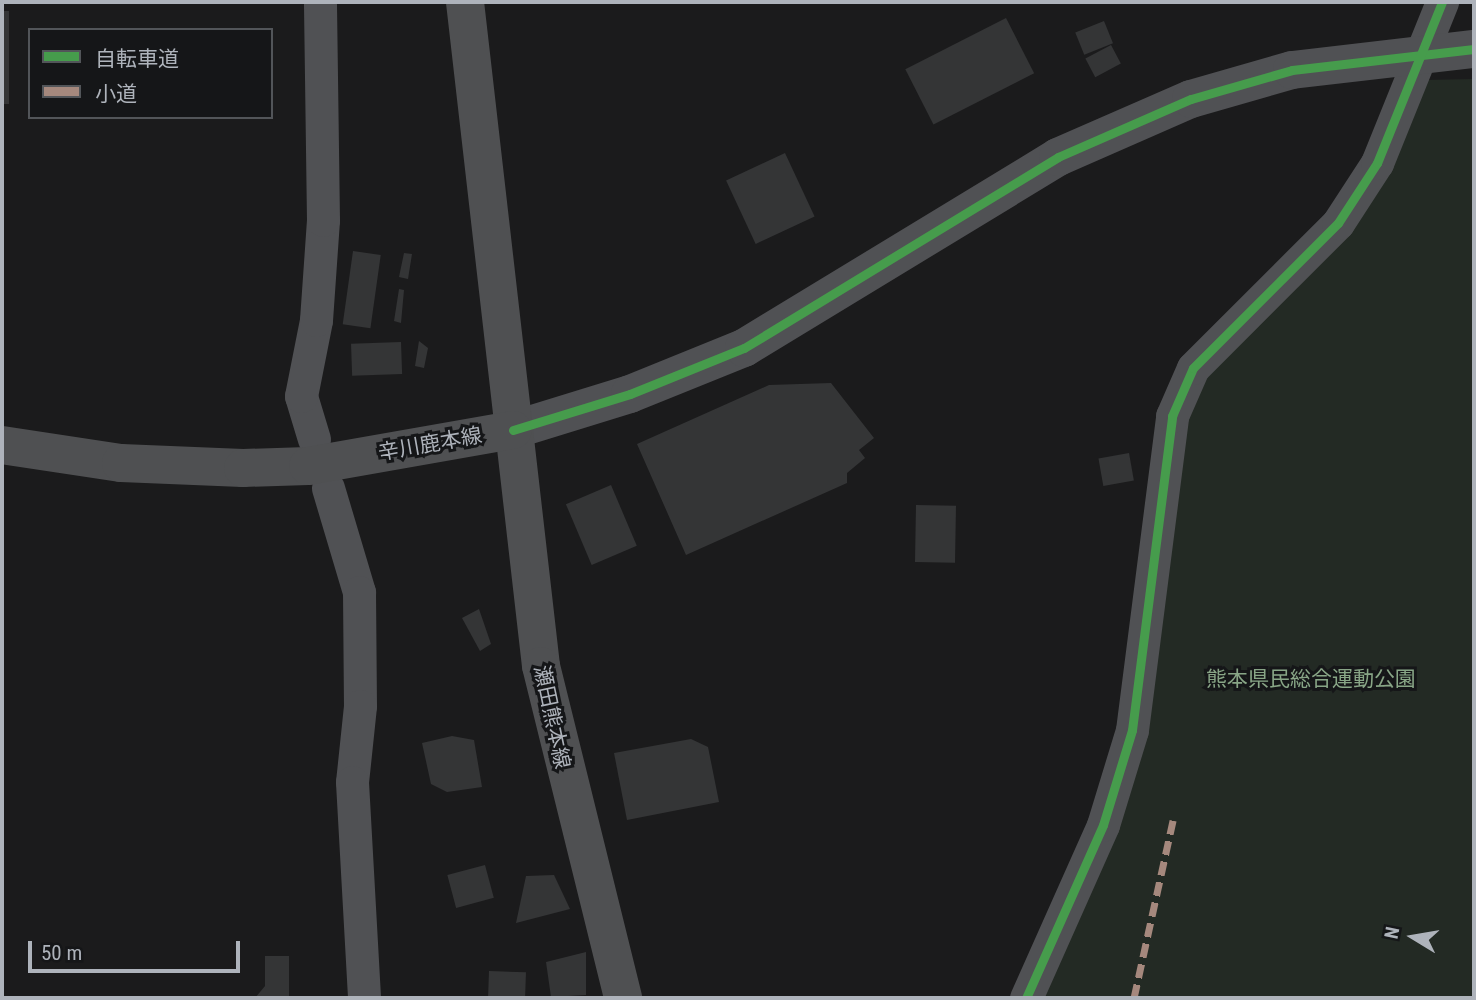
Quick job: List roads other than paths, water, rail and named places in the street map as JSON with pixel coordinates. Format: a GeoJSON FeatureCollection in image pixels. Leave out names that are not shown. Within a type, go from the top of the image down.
{"type":"FeatureCollection","features":[{"type":"Feature","properties":{"kind":"main road"},"geometry":{"type":"LineString","coordinates":[[465,2],[513,430]]}},
{"type":"Feature","properties":{"kind":"main road","name":"辛川鹿本線"},"geometry":{"type":"LineString","coordinates":[[2,445],[121,463],[243,468],[308,466],[513,430]]}},
{"type":"Feature","properties":{"kind":"main road","name":"瀬田熊本線"},"geometry":{"type":"LineString","coordinates":[[513,430],[541,666],[623,998]]}},
{"type":"Feature","properties":{"kind":"street"},"geometry":{"type":"LineString","coordinates":[[314,439],[301,396],[316,320],[323,220],[320,2]]}},
{"type":"Feature","properties":{"kind":"street"},"geometry":{"type":"LineString","coordinates":[[1026,998],[1103,825],[1132,730],[1172,416],[1194,368],[1338,223],[1377,163],[1441,2]]}},
{"type":"Feature","properties":{"kind":"street"},"geometry":{"type":"LineString","coordinates":[[513,430],[631,394],[744,348],[1058,157],[1191,99],[1292,70],[1421,51],[1474,48]]}},
{"type":"Feature","properties":{"kind":"street"},"geometry":{"type":"LineString","coordinates":[[328,488],[359,592],[360,706],[352,782],[364,998]]}},
{"type":"Feature","properties":{"kind":"park label","name":"熊本県民総合運動公園"},"geometry":{"type":"Point","coordinates":[1311,679]}}]}
